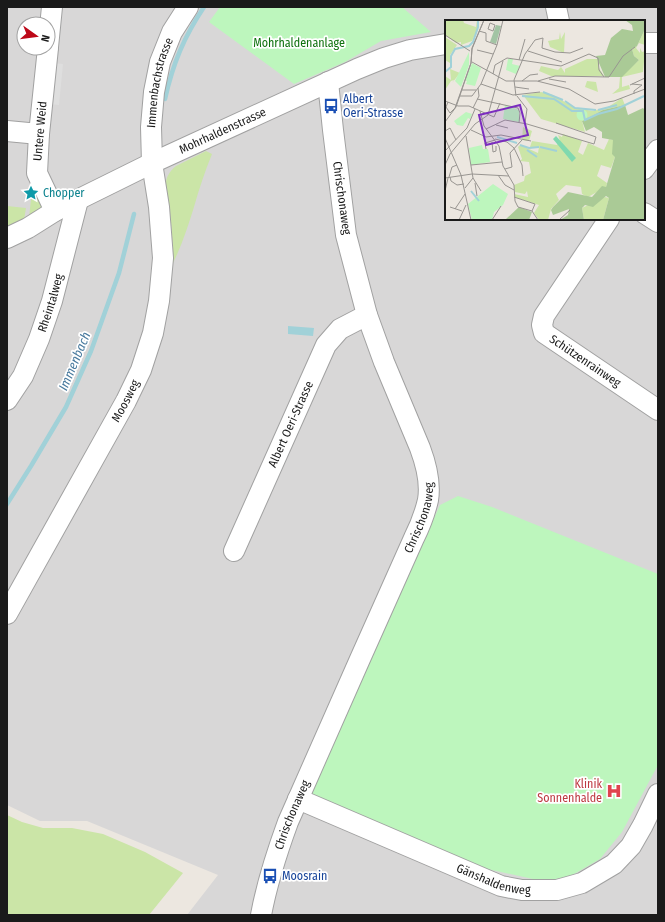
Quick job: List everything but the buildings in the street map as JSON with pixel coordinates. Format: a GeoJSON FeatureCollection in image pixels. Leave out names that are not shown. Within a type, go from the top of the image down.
{"type":"FeatureCollection","features":[{"type":"Feature","properties":{"kind":"street","name":"Immenbachstrasse"},"geometry":{"type":"LineString","coordinates":[[152,163],[151,127],[154,92],[160,62],[172,32],[188,7]]}},
{"type":"Feature","properties":{"kind":"street"},"geometry":{"type":"LineString","coordinates":[[556,7],[559,20]]}},
{"type":"Feature","properties":{"kind":"street"},"geometry":{"type":"LineString","coordinates":[[645,43],[658,43]]}},
{"type":"Feature","properties":{"kind":"street","name":"Mohrhaldenstrasse"},"geometry":{"type":"LineString","coordinates":[[7,238],[28,228],[55,211],[152,163],[328,82],[384,58],[410,50],[445,44]]}},
{"type":"Feature","properties":{"kind":"street","name":"Untere Weid"},"geometry":{"type":"LineString","coordinates":[[47,56],[39,134],[37,173],[55,211]]}},
{"type":"Feature","properties":{"kind":"street","name":"Chrischonaweg"},"geometry":{"type":"LineString","coordinates":[[261,915],[263,901],[280,843],[298,799],[420,526],[428,499],[428,479],[420,448],[384,362],[367,315],[346,235],[328,82]]}},
{"type":"Feature","properties":{"kind":"street"},"geometry":{"type":"LineString","coordinates":[[7,131],[39,134]]}},
{"type":"Feature","properties":{"kind":"street"},"geometry":{"type":"LineString","coordinates":[[645,169],[658,150]]}},
{"type":"Feature","properties":{"kind":"street","name":"Moosweg"},"geometry":{"type":"LineString","coordinates":[[7,614],[126,401],[141,370],[153,333],[160,301],[163,258],[152,163]]}},
{"type":"Feature","properties":{"kind":"street","name":"Rheintalweg"},"geometry":{"type":"LineString","coordinates":[[7,400],[23,376],[39,339],[52,302],[78,200]]}},
{"type":"Feature","properties":{"kind":"street"},"geometry":{"type":"LineString","coordinates":[[645,214],[658,222]]}},
{"type":"Feature","properties":{"kind":"street","name":"Schützenrainweg"},"geometry":{"type":"LineString","coordinates":[[608,220],[544,316],[542,325],[544,333],[658,410]]}},
{"type":"Feature","properties":{"kind":"street","name":"Albert Oeri-Strasse"},"geometry":{"type":"LineString","coordinates":[[234,551],[326,345],[340,329],[367,315]]}},
{"type":"Feature","properties":{"kind":"street","name":"Gänshaldenweg"},"geometry":{"type":"LineString","coordinates":[[298,799],[501,886],[526,890],[557,890],[582,883],[614,864],[631,846],[658,794]]}},
{"type":"Feature","properties":{"kind":"shaded area"},"geometry":{"type":"Polygon","coordinates":[[[7,7],[658,7],[658,915],[187,915],[218,875],[87,821],[40,821],[7,805],[7,7]]]}},
{"type":"Feature","properties":{"kind":"shaded area"},"geometry":{"type":"Polygon","coordinates":[[[52,63],[63,64],[59,105],[48,104],[52,63]]]}},
{"type":"Feature","properties":{"kind":"green space","name":"Mohrhaldenanlage"},"geometry":{"type":"Polygon","coordinates":[[[220,7],[402,7],[431,32],[381,41],[345,62],[294,84],[209,22],[220,7]]]}},
{"type":"Feature","properties":{"kind":"green space"},"geometry":{"type":"Polygon","coordinates":[[[206,151],[212,154],[202,180],[185,235],[173,263],[173,244],[166,182],[172,169],[206,151]]]}},
{"type":"Feature","properties":{"kind":"green space"},"geometry":{"type":"Polygon","coordinates":[[[33,180],[42,207],[29,218],[33,180]]]}},
{"type":"Feature","properties":{"kind":"green space"},"geometry":{"type":"Polygon","coordinates":[[[7,206],[26,208],[24,220],[7,232],[7,206]]]}},
{"type":"Feature","properties":{"kind":"green space"},"geometry":{"type":"Polygon","coordinates":[[[458,496],[492,507],[658,574],[658,765],[622,832],[600,859],[569,877],[542,881],[487,869],[306,796],[440,505],[458,496]]]}},
{"type":"Feature","properties":{"kind":"green space"},"geometry":{"type":"Polygon","coordinates":[[[7,815],[22,822],[43,828],[72,828],[103,834],[145,852],[183,873],[149,915],[7,915],[7,815]]]}},
{"type":"Feature","properties":{"kind":"water"},"geometry":{"type":"Polygon","coordinates":[[[288,326],[314,328],[313,336],[288,334],[288,326]]]}},
{"type":"Feature","properties":{"kind":"waterway","name":"Immenbach"},"geometry":{"type":"LineString","coordinates":[[165,99],[180,51],[204,7]]}},
{"type":"Feature","properties":{"kind":"waterway","name":"Immenbach"},"geometry":{"type":"LineString","coordinates":[[7,504],[66,407],[91,351],[119,273],[134,214]]}},
{"type":"Feature","properties":{"kind":"place","name":"Albert Oeri-Strasse"},"geometry":{"type":"Point","coordinates":[331,106]}},
{"type":"Feature","properties":{"kind":"place","name":"Chopper"},"geometry":{"type":"Point","coordinates":[31,193]}},
{"type":"Feature","properties":{"kind":"place","name":"Klinik Sonnenhalde"},"geometry":{"type":"Point","coordinates":[614,791]}},
{"type":"Feature","properties":{"kind":"place","name":"Moosrain"},"geometry":{"type":"Point","coordinates":[270,876]}}]}
